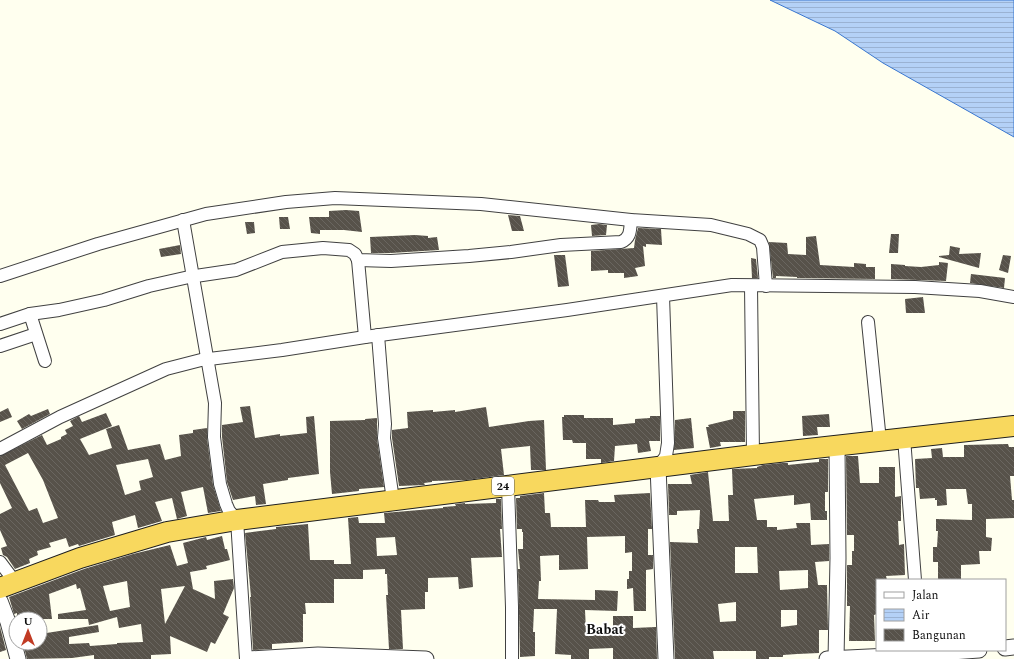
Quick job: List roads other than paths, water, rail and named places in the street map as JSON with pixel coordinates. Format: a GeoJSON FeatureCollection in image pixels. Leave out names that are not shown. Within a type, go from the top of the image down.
{"type":"FeatureCollection","features":[{"type":"Feature","properties":{"kind":"highway","name":"24"},"geometry":{"type":"LineString","coordinates":[[7,585],[80,558],[167,532],[237,520],[753,455],[1014,426]]}},
{"type":"Feature","properties":{"kind":"street"},"geometry":{"type":"LineString","coordinates":[[0,276],[98,244],[206,214],[286,202],[335,198],[481,204],[631,220],[711,225],[760,240],[763,247],[766,286]]}},
{"type":"Feature","properties":{"kind":"street"},"geometry":{"type":"LineString","coordinates":[[182,220],[215,403],[214,437],[220,484],[229,511],[237,520],[247,659],[318,656],[426,659]]}},
{"type":"Feature","properties":{"kind":"street"},"geometry":{"type":"LineString","coordinates":[[358,260],[391,261],[438,258],[512,252],[561,245],[621,242],[626,240],[629,236],[631,220]]}},
{"type":"Feature","properties":{"kind":"street"},"geometry":{"type":"LineString","coordinates":[[0,324],[30,314],[59,310],[104,300],[149,286],[192,276],[236,270],[282,252],[323,248],[349,250],[355,254],[358,260],[365,337]]}},
{"type":"Feature","properties":{"kind":"street"},"geometry":{"type":"LineString","coordinates":[[0,449],[60,416],[166,369],[207,359],[567,310],[732,285],[914,287],[980,291],[1014,297]]}},
{"type":"Feature","properties":{"kind":"street"},"geometry":{"type":"LineString","coordinates":[[751,286],[753,455]]}},
{"type":"Feature","properties":{"kind":"street"},"geometry":{"type":"LineString","coordinates":[[663,296],[668,443],[666,456],[658,467],[666,659]]}},
{"type":"Feature","properties":{"kind":"street"},"geometry":{"type":"LineString","coordinates":[[30,314],[45,361]]}},
{"type":"Feature","properties":{"kind":"street"},"geometry":{"type":"LineString","coordinates":[[868,322],[880,441]]}},
{"type":"Feature","properties":{"kind":"street"},"geometry":{"type":"LineString","coordinates":[[0,346],[36,334]]}},
{"type":"Feature","properties":{"kind":"street"},"geometry":{"type":"LineString","coordinates":[[378,335],[385,424],[384,438],[393,500]]}},
{"type":"Feature","properties":{"kind":"street"},"geometry":{"type":"LineString","coordinates":[[904,438],[915,579]]}},
{"type":"Feature","properties":{"kind":"street"},"geometry":{"type":"LineString","coordinates":[[836,659],[838,558],[837,446]]}},
{"type":"Feature","properties":{"kind":"street"},"geometry":{"type":"LineString","coordinates":[[508,486],[512,607],[512,659]]}},
{"type":"Feature","properties":{"kind":"street"},"geometry":{"type":"LineString","coordinates":[[0,562],[7,585]]}},
{"type":"Feature","properties":{"kind":"street"},"geometry":{"type":"LineString","coordinates":[[0,600],[8,622],[18,659]]}},
{"type":"Feature","properties":{"kind":"street"},"geometry":{"type":"LineString","coordinates":[[827,659],[950,651]]}},
{"type":"Feature","properties":{"kind":"water"},"geometry":{"type":"Polygon","coordinates":[[[770,0],[1014,0],[1014,137],[883,63],[835,31],[770,0]]]}},
{"type":"Feature","properties":{"kind":"district","name":"Babat"},"geometry":{"type":"Point","coordinates":[605,629]}}]}
